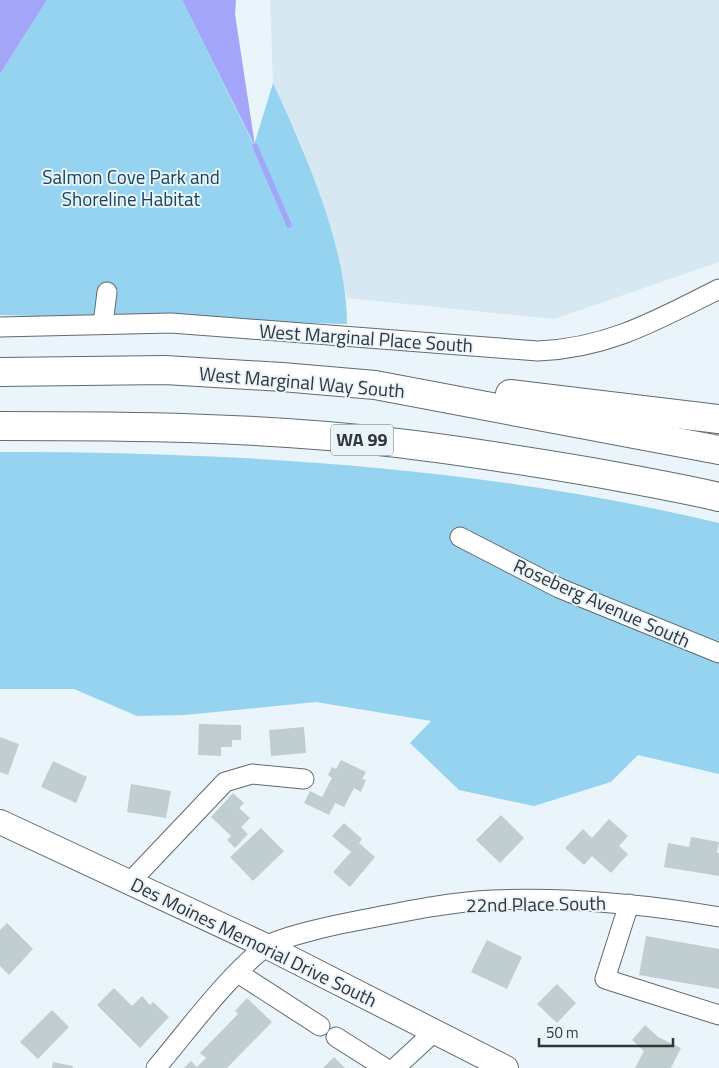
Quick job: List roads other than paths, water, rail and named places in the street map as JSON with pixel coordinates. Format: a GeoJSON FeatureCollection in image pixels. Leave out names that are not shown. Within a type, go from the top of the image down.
{"type":"FeatureCollection","features":[{"type":"Feature","properties":{"kind":"highway","name":"West Marginal Way South"},"geometry":{"type":"LineString","coordinates":[[0,372],[165,370],[282,376],[375,385],[719,450]]}},
{"type":"Feature","properties":{"kind":"highway"},"geometry":{"type":"LineString","coordinates":[[375,385],[558,398],[719,419]]}},
{"type":"Feature","properties":{"kind":"highway","name":"WA 99"},"geometry":{"type":"LineString","coordinates":[[0,426],[136,426],[255,432],[387,442],[538,463],[682,488],[719,497]]}},
{"type":"Feature","properties":{"kind":"main road","name":"Des Moines Memorial Drive South"},"geometry":{"type":"LineString","coordinates":[[0,822],[266,946],[499,1067]]}},
{"type":"Feature","properties":{"kind":"street","name":"West Marginal Place South"},"geometry":{"type":"LineString","coordinates":[[0,327],[171,324],[538,351],[569,350],[604,342],[643,327],[719,290]]}},
{"type":"Feature","properties":{"kind":"street"},"geometry":{"type":"LineString","coordinates":[[103,324],[108,292]]}},
{"type":"Feature","properties":{"kind":"street","name":"Roseberg Avenue South"},"geometry":{"type":"LineString","coordinates":[[460,537],[559,588],[719,653]]}},
{"type":"Feature","properties":{"kind":"street"},"geometry":{"type":"LineString","coordinates":[[130,882],[225,782],[252,774],[304,779]]}},
{"type":"Feature","properties":{"kind":"street","name":"22nd Place South"},"geometry":{"type":"LineString","coordinates":[[266,946],[325,927],[414,910],[492,900],[592,900],[719,917]]}},
{"type":"Feature","properties":{"kind":"street"},"geometry":{"type":"LineString","coordinates":[[630,904],[605,979],[719,1015]]}},
{"type":"Feature","properties":{"kind":"street"},"geometry":{"type":"LineString","coordinates":[[156,1068],[238,973],[266,946]]}},
{"type":"Feature","properties":{"kind":"street"},"geometry":{"type":"LineString","coordinates":[[238,973],[320,1026]]}},
{"type":"Feature","properties":{"kind":"street"},"geometry":{"type":"LineString","coordinates":[[394,1068],[434,1032]]}},
{"type":"Feature","properties":{"kind":"street"},"geometry":{"type":"LineString","coordinates":[[336,1037],[385,1068]]}},
{"type":"Feature","properties":{"kind":"water"},"geometry":{"type":"Polygon","coordinates":[[[0,0],[47,0],[0,74],[0,0]]]}},
{"type":"Feature","properties":{"kind":"water"},"geometry":{"type":"Polygon","coordinates":[[[182,0],[236,0],[235,14],[255,146],[182,0]]]}},
{"type":"Feature","properties":{"kind":"waterway"},"geometry":{"type":"LineString","coordinates":[[255,146],[289,225]]}},
{"type":"Feature","properties":{"kind":"park label","name":"Salmon Cove Park and Shoreline Habitat"},"geometry":{"type":"Point","coordinates":[131,188]}}]}
